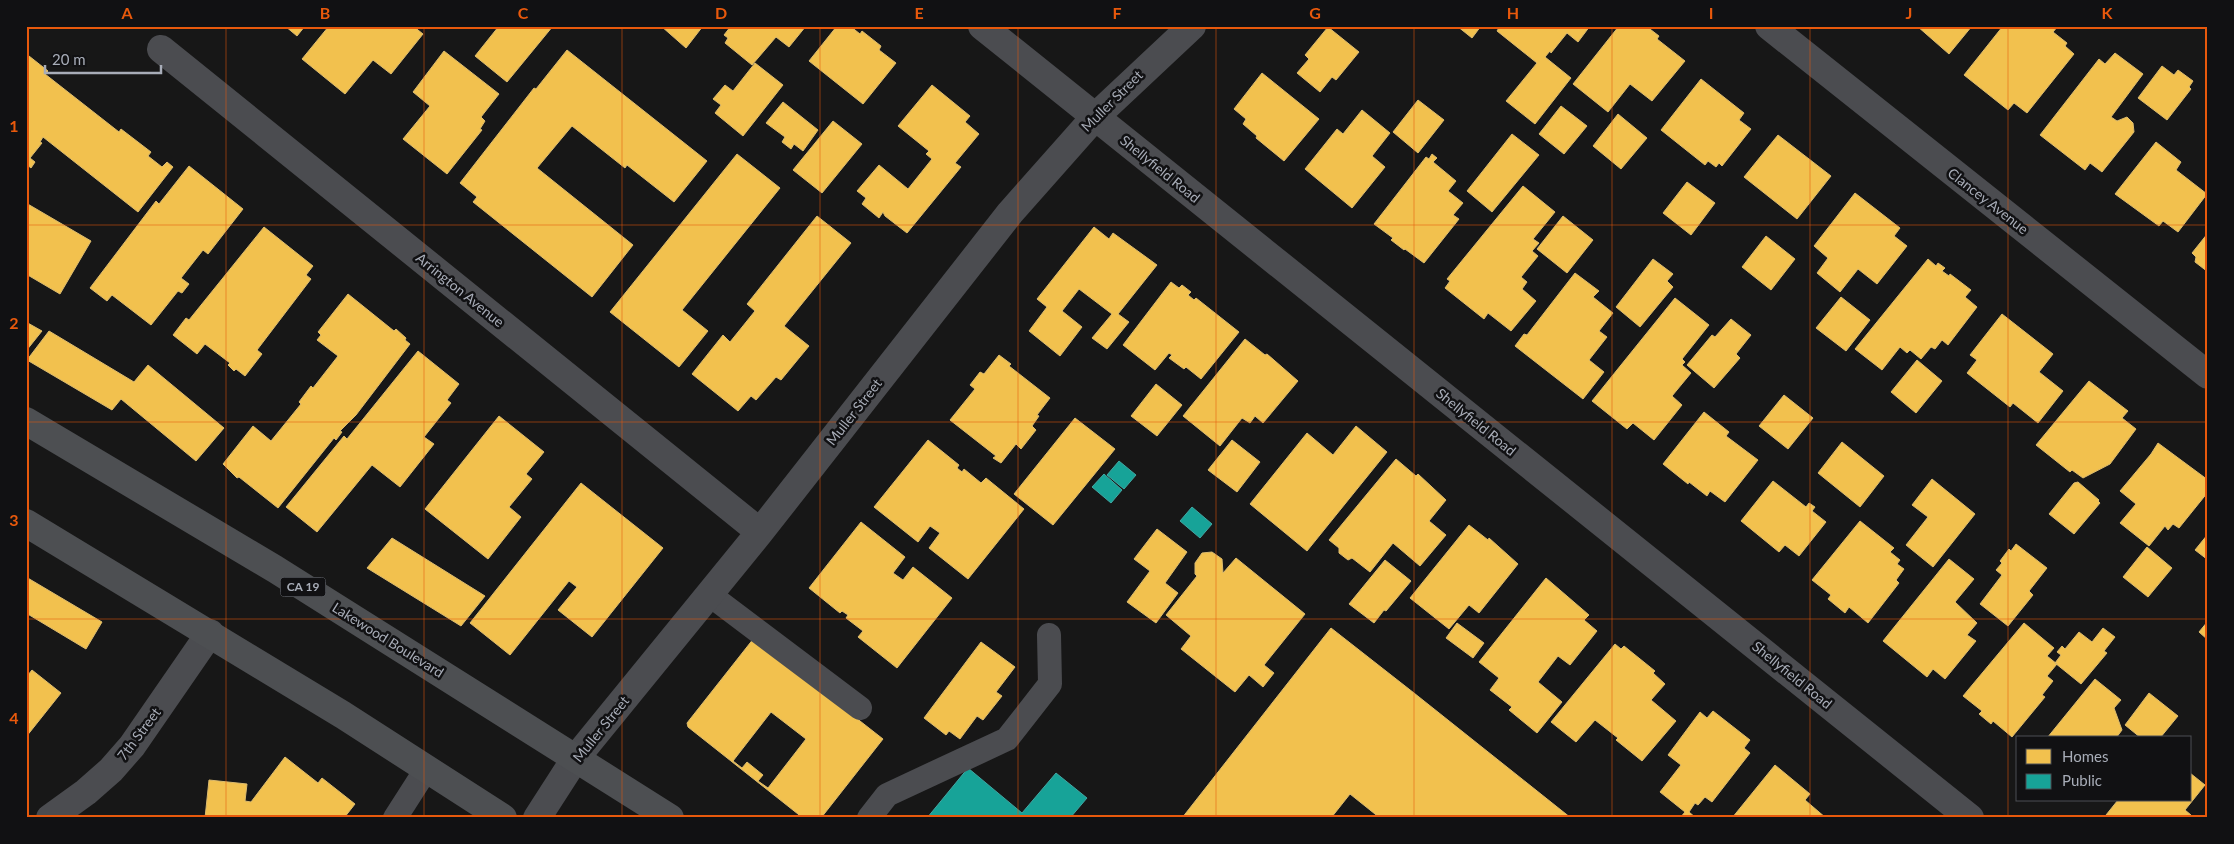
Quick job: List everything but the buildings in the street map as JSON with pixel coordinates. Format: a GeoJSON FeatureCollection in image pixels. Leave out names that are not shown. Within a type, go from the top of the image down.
{"type":"FeatureCollection","features":[{"type":"Feature","properties":{"kind":"main road","name":"Lakewood Boulevard"},"geometry":{"type":"LineString","coordinates":[[26,421],[275,569],[670,818]]}},
{"type":"Feature","properties":{"kind":"main road"},"geometry":{"type":"LineString","coordinates":[[26,523],[210,633],[427,768],[503,818]]}},
{"type":"Feature","properties":{"kind":"street","name":"Shellyfield Road"},"geometry":{"type":"LineString","coordinates":[[982,26],[1970,818]]}},
{"type":"Feature","properties":{"kind":"street","name":"Muller Street"},"geometry":{"type":"LineString","coordinates":[[537,818],[575,759],[710,595],[1010,213],[1095,117],[1192,26]]}},
{"type":"Feature","properties":{"kind":"street","name":"Clancey Avenue"},"geometry":{"type":"LineString","coordinates":[[1769,26],[2208,375]]}},
{"type":"Feature","properties":{"kind":"street","name":"Arrington Avenue"},"geometry":{"type":"LineString","coordinates":[[161,49],[760,532]]}},
{"type":"Feature","properties":{"kind":"street","name":"7th Street"},"geometry":{"type":"LineString","coordinates":[[50,818],[86,792],[111,770],[127,752],[210,633]]}},
{"type":"Feature","properties":{"kind":"lane"},"geometry":{"type":"LineString","coordinates":[[710,595],[860,708]]}},
{"type":"Feature","properties":{"kind":"lane"},"geometry":{"type":"LineString","coordinates":[[869,818],[887,795],[1007,739],[1050,684],[1049,635]]}},
{"type":"Feature","properties":{"kind":"lane"},"geometry":{"type":"LineString","coordinates":[[394,818],[427,768]]}}]}
